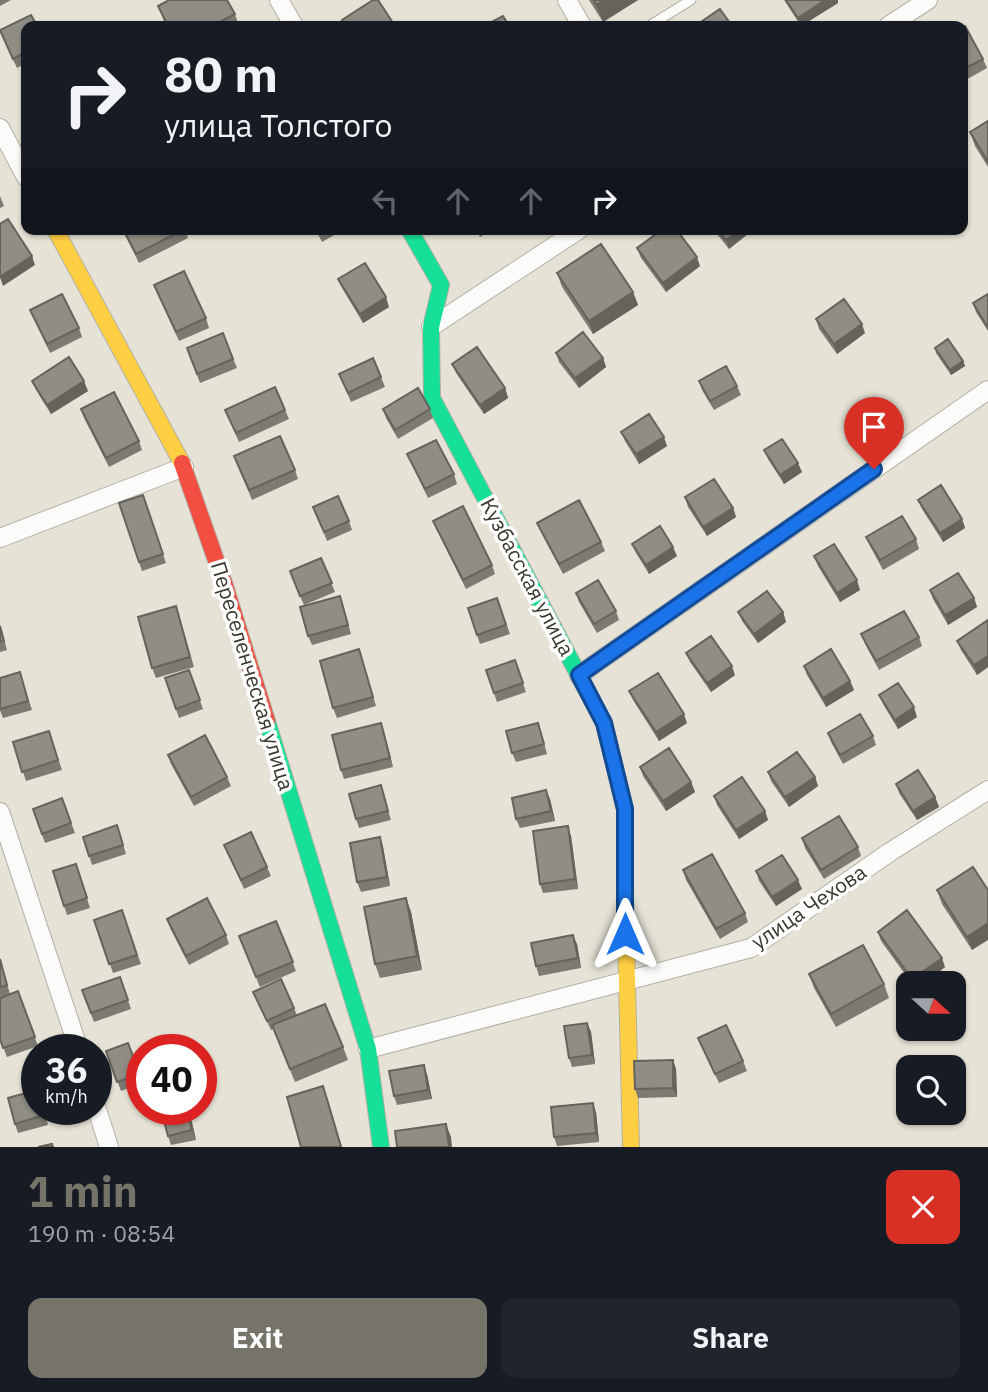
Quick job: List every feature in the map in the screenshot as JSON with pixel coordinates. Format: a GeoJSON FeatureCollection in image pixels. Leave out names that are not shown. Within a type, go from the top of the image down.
{"type":"FeatureCollection","features":[{"type":"Feature","properties":{"kind":"street"},"geometry":{"type":"LineString","coordinates":[[279,0],[291,21]]}},
{"type":"Feature","properties":{"kind":"street"},"geometry":{"type":"LineString","coordinates":[[567,0],[579,21]]}},
{"type":"Feature","properties":{"kind":"street"},"geometry":{"type":"LineString","coordinates":[[896,21],[928,0]]}},
{"type":"Feature","properties":{"kind":"street"},"geometry":{"type":"LineString","coordinates":[[0,128],[21,168]]}},
{"type":"Feature","properties":{"kind":"street","name":"Переселенческая улица"},"geometry":{"type":"LineString","coordinates":[[58,235],[184,467],[225,586],[368,1049],[382,1147]]}},
{"type":"Feature","properties":{"kind":"street","name":"Кузбасская улица"},"geometry":{"type":"LineString","coordinates":[[412,235],[441,285],[431,327],[432,398],[604,723],[625,809],[625,984],[631,1147]]}},
{"type":"Feature","properties":{"kind":"street"},"geometry":{"type":"LineString","coordinates":[[431,327],[571,235]]}},
{"type":"Feature","properties":{"kind":"street"},"geometry":{"type":"LineString","coordinates":[[579,675],[988,390]]}},
{"type":"Feature","properties":{"kind":"street"},"geometry":{"type":"LineString","coordinates":[[0,538],[184,467]]}},
{"type":"Feature","properties":{"kind":"street","name":"улица Чехова"},"geometry":{"type":"LineString","coordinates":[[368,1049],[625,984],[751,948],[890,852],[988,790]]}},
{"type":"Feature","properties":{"kind":"street"},"geometry":{"type":"LineString","coordinates":[[0,812],[74,1034]]}},
{"type":"Feature","properties":{"kind":"street"},"geometry":{"type":"LineString","coordinates":[[102,1125],[109,1147]]}},
{"type":"Feature","properties":{"kind":"lane"},"geometry":{"type":"LineString","coordinates":[[657,21],[691,0]]}},
{"type":"Feature","properties":{"kind":"building"},"geometry":{"type":"Polygon","coordinates":[[[169,0],[227,0],[235,14],[222,21],[166,21],[158,6],[169,0]]]}},
{"type":"Feature","properties":{"kind":"building"},"geometry":{"type":"Polygon","coordinates":[[[373,0],[378,0],[392,21],[343,21],[373,0]]]}},
{"type":"Feature","properties":{"kind":"building"},"geometry":{"type":"Polygon","coordinates":[[[786,0],[825,0],[798,18],[786,0]]]}},
{"type":"Feature","properties":{"kind":"building"},"geometry":{"type":"Polygon","coordinates":[[[720,9],[728,21],[702,21],[720,9]]]}},
{"type":"Feature","properties":{"kind":"building"},"geometry":{"type":"Polygon","coordinates":[[[31,15],[34,21],[21,21],[21,55],[13,59],[0,30],[31,15]]]}},
{"type":"Feature","properties":{"kind":"building"},"geometry":{"type":"Polygon","coordinates":[[[503,16],[506,21],[494,21],[503,16]]]}},
{"type":"Feature","properties":{"kind":"building"},"geometry":{"type":"Polygon","coordinates":[[[968,32],[983,59],[968,67],[968,32]]]}},
{"type":"Feature","properties":{"kind":"building"},"geometry":{"type":"Polygon","coordinates":[[[988,121],[988,162],[970,132],[988,121]]]}},
{"type":"Feature","properties":{"kind":"building"},"geometry":{"type":"Polygon","coordinates":[[[8,219],[32,256],[0,277],[0,224],[8,219]]]}},
{"type":"Feature","properties":{"kind":"building"},"geometry":{"type":"Polygon","coordinates":[[[126,235],[173,235],[136,254],[126,235]]]}},
{"type":"Feature","properties":{"kind":"building"},"geometry":{"type":"Polygon","coordinates":[[[655,235],[680,235],[697,257],[663,283],[637,248],[655,235]]]}},
{"type":"Feature","properties":{"kind":"building"},"geometry":{"type":"Polygon","coordinates":[[[601,244],[633,292],[589,321],[557,273],[601,244]]]}},
{"type":"Feature","properties":{"kind":"building"},"geometry":{"type":"Polygon","coordinates":[[[365,263],[386,297],[360,314],[338,279],[365,263]]]}},
{"type":"Feature","properties":{"kind":"building"},"geometry":{"type":"Polygon","coordinates":[[[184,271],[206,318],[176,332],[154,285],[184,271]]]}},
{"type":"Feature","properties":{"kind":"building"},"geometry":{"type":"Polygon","coordinates":[[[62,294],[79,328],[47,344],[30,310],[62,294]]]}},
{"type":"Feature","properties":{"kind":"building"},"geometry":{"type":"Polygon","coordinates":[[[988,294],[988,328],[973,303],[988,294]]]}},
{"type":"Feature","properties":{"kind":"building"},"geometry":{"type":"Polygon","coordinates":[[[844,299],[862,324],[834,344],[816,319],[844,299]]]}},
{"type":"Feature","properties":{"kind":"building"},"geometry":{"type":"Polygon","coordinates":[[[583,332],[603,358],[575,378],[556,353],[583,332]]]}},
{"type":"Feature","properties":{"kind":"building"},"geometry":{"type":"Polygon","coordinates":[[[223,333],[233,359],[197,374],[187,348],[223,333]]]}},
{"type":"Feature","properties":{"kind":"building"},"geometry":{"type":"Polygon","coordinates":[[[948,339],[963,361],[950,370],[935,348],[948,339]]]}},
{"type":"Feature","properties":{"kind":"building"},"geometry":{"type":"Polygon","coordinates":[[[477,347],[505,388],[480,405],[452,364],[477,347]]]}},
{"type":"Feature","properties":{"kind":"building"},"geometry":{"type":"Polygon","coordinates":[[[69,357],[84,381],[47,405],[32,381],[69,357]]]}},
{"type":"Feature","properties":{"kind":"building"},"geometry":{"type":"Polygon","coordinates":[[[373,358],[381,377],[348,393],[339,374],[373,358]]]}},
{"type":"Feature","properties":{"kind":"building"},"geometry":{"type":"Polygon","coordinates":[[[726,366],[737,386],[710,401],[699,381],[726,366]]]}},
{"type":"Feature","properties":{"kind":"building"},"geometry":{"type":"Polygon","coordinates":[[[275,387],[285,410],[236,433],[225,410],[275,387]]]}},
{"type":"Feature","properties":{"kind":"building"},"geometry":{"type":"Polygon","coordinates":[[[418,388],[430,409],[395,430],[383,409],[418,388]]]}},
{"type":"Feature","properties":{"kind":"building"},"geometry":{"type":"Polygon","coordinates":[[[114,392],[139,441],[106,458],[81,409],[114,392]]]}},
{"type":"Feature","properties":{"kind":"building"},"geometry":{"type":"Polygon","coordinates":[[[649,414],[664,437],[636,454],[621,432],[649,414]]]}},
{"type":"Feature","properties":{"kind":"building"},"geometry":{"type":"Polygon","coordinates":[[[280,436],[295,470],[249,490],[234,456],[280,436]]]}},
{"type":"Feature","properties":{"kind":"building"},"geometry":{"type":"Polygon","coordinates":[[[782,439],[798,463],[780,475],[764,450],[782,439]]]}},
{"type":"Feature","properties":{"kind":"building"},"geometry":{"type":"Polygon","coordinates":[[[436,440],[454,474],[425,489],[407,454],[436,440]]]}},
{"type":"Feature","properties":{"kind":"building"},"geometry":{"type":"Polygon","coordinates":[[[714,479],[733,508],[703,527],[685,497],[714,479]]]}},
{"type":"Feature","properties":{"kind":"building"},"geometry":{"type":"Polygon","coordinates":[[[941,485],[962,519],[940,533],[918,500],[941,485]]]}},
{"type":"Feature","properties":{"kind":"building"},"geometry":{"type":"Polygon","coordinates":[[[143,495],[163,554],[139,562],[119,503],[143,495]]]}},
{"type":"Feature","properties":{"kind":"building"},"geometry":{"type":"Polygon","coordinates":[[[338,496],[349,521],[324,532],[313,507],[338,496]]]}},
{"type":"Feature","properties":{"kind":"building"},"geometry":{"type":"Polygon","coordinates":[[[579,500],[601,542],[559,564],[537,523],[579,500]]]}},
{"type":"Feature","properties":{"kind":"building"},"geometry":{"type":"Polygon","coordinates":[[[463,506],[492,565],[463,580],[433,521],[463,506]]]}},
{"type":"Feature","properties":{"kind":"building"},"geometry":{"type":"Polygon","coordinates":[[[902,516],[916,539],[880,560],[866,537],[902,516]]]}},
{"type":"Feature","properties":{"kind":"building"},"geometry":{"type":"Polygon","coordinates":[[[660,526],[673,547],[646,565],[632,544],[660,526]]]}},
{"type":"Feature","properties":{"kind":"building"},"geometry":{"type":"Polygon","coordinates":[[[834,544],[857,580],[837,593],[814,556],[834,544]]]}},
{"type":"Feature","properties":{"kind":"building"},"geometry":{"type":"Polygon","coordinates":[[[321,558],[332,583],[300,596],[290,571],[321,558]]]}},
{"type":"Feature","properties":{"kind":"building"},"geometry":{"type":"Polygon","coordinates":[[[958,573],[974,598],[945,615],[930,590],[958,573]]]}},
{"type":"Feature","properties":{"kind":"building"},"geometry":{"type":"Polygon","coordinates":[[[598,580],[616,611],[594,624],[576,593],[598,580]]]}},
{"type":"Feature","properties":{"kind":"building"},"geometry":{"type":"Polygon","coordinates":[[[767,591],[783,612],[754,634],[738,612],[767,591]]]}},
{"type":"Feature","properties":{"kind":"building"},"geometry":{"type":"Polygon","coordinates":[[[340,596],[348,625],[308,636],[300,607],[340,596]]]}},
{"type":"Feature","properties":{"kind":"building"},"geometry":{"type":"Polygon","coordinates":[[[497,598],[506,625],[477,635],[468,608],[497,598]]]}},
{"type":"Feature","properties":{"kind":"building"},"geometry":{"type":"Polygon","coordinates":[[[176,606],[190,657],[152,668],[138,617],[176,606]]]}},
{"type":"Feature","properties":{"kind":"building"},"geometry":{"type":"Polygon","coordinates":[[[904,611],[919,637],[876,661],[861,634],[904,611]]]}},
{"type":"Feature","properties":{"kind":"building"},"geometry":{"type":"Polygon","coordinates":[[[988,620],[988,656],[974,665],[957,641],[988,620]]]}},
{"type":"Feature","properties":{"kind":"building"},"geometry":{"type":"Polygon","coordinates":[[[0,626],[4,641],[0,642],[0,626]]]}},
{"type":"Feature","properties":{"kind":"building"},"geometry":{"type":"Polygon","coordinates":[[[711,636],[732,666],[707,683],[686,653],[711,636]]]}},
{"type":"Feature","properties":{"kind":"building"},"geometry":{"type":"Polygon","coordinates":[[[359,649],[373,697],[333,708],[320,661],[359,649]]]}},
{"type":"Feature","properties":{"kind":"building"},"geometry":{"type":"Polygon","coordinates":[[[831,649],[850,681],[823,698],[804,666],[831,649]]]}},
{"type":"Feature","properties":{"kind":"building"},"geometry":{"type":"Polygon","coordinates":[[[515,660],[523,683],[494,693],[486,670],[515,660]]]}},
{"type":"Feature","properties":{"kind":"building"},"geometry":{"type":"Polygon","coordinates":[[[189,670],[200,700],[176,709],[165,678],[189,670]]]}},
{"type":"Feature","properties":{"kind":"building"},"geometry":{"type":"Polygon","coordinates":[[[20,672],[28,701],[0,709],[0,678],[20,672]]]}},
{"type":"Feature","properties":{"kind":"building"},"geometry":{"type":"Polygon","coordinates":[[[658,673],[684,714],[656,732],[629,691],[658,673]]]}},
{"type":"Feature","properties":{"kind":"building"},"geometry":{"type":"Polygon","coordinates":[[[898,683],[914,707],[895,720],[879,695],[898,683]]]}},
{"type":"Feature","properties":{"kind":"building"},"geometry":{"type":"Polygon","coordinates":[[[860,714],[873,736],[840,755],[828,733],[860,714]]]}},
{"type":"Feature","properties":{"kind":"building"},"geometry":{"type":"Polygon","coordinates":[[[381,723],[390,758],[341,770],[332,735],[381,723]]]}},
{"type":"Feature","properties":{"kind":"building"},"geometry":{"type":"Polygon","coordinates":[[[538,723],[544,744],[512,753],[506,731],[538,723]]]}},
{"type":"Feature","properties":{"kind":"building"},"geometry":{"type":"Polygon","coordinates":[[[49,731],[58,760],[22,772],[13,742],[49,731]]]}},
{"type":"Feature","properties":{"kind":"building"},"geometry":{"type":"Polygon","coordinates":[[[205,735],[227,777],[191,797],[168,755],[205,735]]]}},
{"type":"Feature","properties":{"kind":"building"},"geometry":{"type":"Polygon","coordinates":[[[669,748],[691,782],[663,801],[640,767],[669,748]]]}},
{"type":"Feature","properties":{"kind":"building"},"geometry":{"type":"Polygon","coordinates":[[[797,752],[815,777],[785,797],[768,772],[797,752]]]}},
{"type":"Feature","properties":{"kind":"building"},"geometry":{"type":"Polygon","coordinates":[[[918,770],[935,797],[913,811],[896,784],[918,770]]]}},
{"type":"Feature","properties":{"kind":"building"},"geometry":{"type":"Polygon","coordinates":[[[742,777],[765,811],[736,830],[714,796],[742,777]]]}},
{"type":"Feature","properties":{"kind":"building"},"geometry":{"type":"Polygon","coordinates":[[[381,785],[388,811],[356,819],[349,794],[381,785]]]}},
{"type":"Feature","properties":{"kind":"building"},"geometry":{"type":"Polygon","coordinates":[[[546,790],[551,811],[516,819],[512,798],[546,790]]]}},
{"type":"Feature","properties":{"kind":"building"},"geometry":{"type":"Polygon","coordinates":[[[62,798],[71,823],[42,834],[33,809],[62,798]]]}},
{"type":"Feature","properties":{"kind":"building"},"geometry":{"type":"Polygon","coordinates":[[[839,816],[858,847],[821,870],[802,838],[839,816]]]}},
{"type":"Feature","properties":{"kind":"building"},"geometry":{"type":"Polygon","coordinates":[[[117,825],[123,845],[89,856],[83,837],[117,825]]]}},
{"type":"Feature","properties":{"kind":"building"},"geometry":{"type":"Polygon","coordinates":[[[568,826],[575,879],[540,884],[533,831],[568,826]]]}},
{"type":"Feature","properties":{"kind":"building"},"geometry":{"type":"Polygon","coordinates":[[[251,832],[267,867],[241,880],[224,845],[251,832]]]}},
{"type":"Feature","properties":{"kind":"building"},"geometry":{"type":"Polygon","coordinates":[[[380,837],[387,877],[357,882],[350,843],[380,837]]]}},
{"type":"Feature","properties":{"kind":"building"},"geometry":{"type":"Polygon","coordinates":[[[712,854],[745,913],[716,929],[683,870],[712,854]]]}},
{"type":"Feature","properties":{"kind":"building"},"geometry":{"type":"Polygon","coordinates":[[[782,855],[798,880],[772,897],[756,871],[782,855]]]}},
{"type":"Feature","properties":{"kind":"building"},"geometry":{"type":"Polygon","coordinates":[[[76,864],[87,898],[64,906],[53,871],[76,864]]]}},
{"type":"Feature","properties":{"kind":"building"},"geometry":{"type":"Polygon","coordinates":[[[973,867],[988,890],[988,923],[967,937],[937,890],[973,867]]]}},
{"type":"Feature","properties":{"kind":"building"},"geometry":{"type":"Polygon","coordinates":[[[207,898],[226,935],[186,956],[167,919],[207,898]]]}},
{"type":"Feature","properties":{"kind":"building"},"geometry":{"type":"Polygon","coordinates":[[[406,898],[417,956],[375,964],[364,907],[406,898]]]}},
{"type":"Feature","properties":{"kind":"building"},"geometry":{"type":"Polygon","coordinates":[[[122,910],[137,955],[109,964],[94,920],[122,910]]]}},
{"type":"Feature","properties":{"kind":"building"},"geometry":{"type":"Polygon","coordinates":[[[907,910],[942,958],[923,971],[906,971],[878,932],[907,910]]]}},
{"type":"Feature","properties":{"kind":"building"},"geometry":{"type":"Polygon","coordinates":[[[276,921],[293,962],[256,977],[239,936],[276,921]]]}},
{"type":"Feature","properties":{"kind":"building"},"geometry":{"type":"Polygon","coordinates":[[[573,935],[578,958],[536,966],[531,943],[573,935]]]}},
{"type":"Feature","properties":{"kind":"building"},"geometry":{"type":"Polygon","coordinates":[[[863,945],[884,984],[831,1014],[809,974],[863,945]]]}},
{"type":"Feature","properties":{"kind":"building"},"geometry":{"type":"Polygon","coordinates":[[[0,959],[7,985],[0,987],[0,959]]]}},
{"type":"Feature","properties":{"kind":"building"},"geometry":{"type":"Polygon","coordinates":[[[120,977],[128,1000],[91,1013],[82,990],[120,977]]]}},
{"type":"Feature","properties":{"kind":"building"},"geometry":{"type":"Polygon","coordinates":[[[281,979],[294,1008],[267,1021],[253,992],[281,979]]]}},
{"type":"Feature","properties":{"kind":"building"},"geometry":{"type":"Polygon","coordinates":[[[18,991],[34,1034],[21,1034],[21,1042],[3,1048],[0,1039],[0,998],[18,991]]]}},
{"type":"Feature","properties":{"kind":"building"},"geometry":{"type":"Polygon","coordinates":[[[325,1004],[343,1047],[290,1069],[272,1025],[325,1004]]]}},
{"type":"Feature","properties":{"kind":"building"},"geometry":{"type":"Polygon","coordinates":[[[587,1023],[592,1055],[569,1058],[564,1026],[587,1023]]]}},
{"type":"Feature","properties":{"kind":"building"},"geometry":{"type":"Polygon","coordinates":[[[726,1025],[743,1061],[715,1074],[698,1038],[726,1025]]]}},
{"type":"Feature","properties":{"kind":"building"},"geometry":{"type":"Polygon","coordinates":[[[126,1044],[126,1079],[117,1082],[112,1068],[112,1049],[126,1044]]]}},
{"type":"Feature","properties":{"kind":"building"},"geometry":{"type":"Polygon","coordinates":[[[673,1060],[673,1088],[635,1089],[634,1061],[673,1060]]]}},
{"type":"Feature","properties":{"kind":"building"},"geometry":{"type":"Polygon","coordinates":[[[424,1065],[428,1090],[394,1096],[389,1071],[424,1065]]]}},
{"type":"Feature","properties":{"kind":"building"},"geometry":{"type":"Polygon","coordinates":[[[323,1086],[341,1147],[301,1147],[287,1097],[323,1086]]]}},
{"type":"Feature","properties":{"kind":"building"},"geometry":{"type":"Polygon","coordinates":[[[21,1094],[21,1122],[15,1124],[8,1098],[21,1094]]]}},
{"type":"Feature","properties":{"kind":"building"},"geometry":{"type":"Polygon","coordinates":[[[593,1103],[596,1133],[554,1137],[551,1107],[593,1103]]]}},
{"type":"Feature","properties":{"kind":"building"},"geometry":{"type":"Polygon","coordinates":[[[446,1124],[449,1147],[397,1147],[395,1131],[446,1124]]]}},
{"type":"Feature","properties":{"kind":"building"},"geometry":{"type":"Polygon","coordinates":[[[165,1125],[191,1125],[192,1130],[168,1136],[165,1125]]]}},
{"type":"Feature","properties":{"kind":"traffic: fast"},"geometry":{"type":"LineString","coordinates":[[412,235],[441,285],[431,327],[432,398],[604,723],[625,809],[625,898]]}},
{"type":"Feature","properties":{"kind":"traffic: fast"},"geometry":{"type":"LineString","coordinates":[[267,721],[368,1049],[381,1147]]}},
{"type":"Feature","properties":{"kind":"traffic: slow"},"geometry":{"type":"LineString","coordinates":[[58,235],[182,463]]}},
{"type":"Feature","properties":{"kind":"traffic: slow"},"geometry":{"type":"LineString","coordinates":[[625,898],[631,1147]]}},
{"type":"Feature","properties":{"kind":"traffic: jam"},"geometry":{"type":"LineString","coordinates":[[182,463],[225,586],[267,721]]}},
{"type":"Feature","properties":{"kind":"route"},"geometry":{"type":"LineString","coordinates":[[625,934],[625,809],[604,723],[579,675],[874,469]]}}]}
